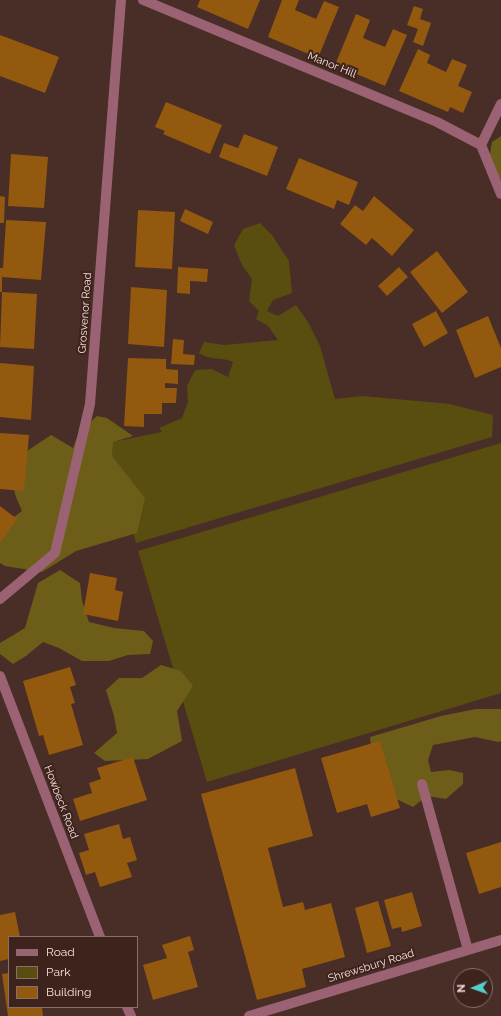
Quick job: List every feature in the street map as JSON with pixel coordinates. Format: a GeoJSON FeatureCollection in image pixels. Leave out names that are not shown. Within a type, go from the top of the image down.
{"type":"FeatureCollection","features":[{"type":"Feature","properties":{"kind":"street","name":"Grosvenor Road"},"geometry":{"type":"LineString","coordinates":[[0,599],[55,553],[90,404],[121,0]]}},
{"type":"Feature","properties":{"kind":"street","name":"Manor Hill"},"geometry":{"type":"LineString","coordinates":[[142,0],[437,122],[481,145]]}},
{"type":"Feature","properties":{"kind":"street"},"geometry":{"type":"LineString","coordinates":[[501,104],[481,145],[497,174],[501,194]]}},
{"type":"Feature","properties":{"kind":"street","name":"Howbeck Road"},"geometry":{"type":"LineString","coordinates":[[0,676],[100,936]]}},
{"type":"Feature","properties":{"kind":"street"},"geometry":{"type":"LineString","coordinates":[[422,784],[468,950]]}},
{"type":"Feature","properties":{"kind":"street","name":"Shrewsbury Road"},"geometry":{"type":"LineString","coordinates":[[249,1016],[501,940]]}},
{"type":"Feature","properties":{"kind":"green space"},"geometry":{"type":"Polygon","coordinates":[[[260,223],[272,235],[289,261],[292,293],[273,300],[267,311],[278,316],[296,305],[308,322],[320,346],[335,399],[363,396],[450,404],[493,415],[492,437],[136,543],[107,443],[162,432],[159,428],[182,418],[188,402],[187,386],[195,370],[212,369],[228,377],[233,362],[204,356],[199,353],[204,342],[224,345],[278,340],[268,326],[256,319],[259,311],[249,301],[252,279],[242,265],[234,245],[243,229],[260,223]]]}},
{"type":"Feature","properties":{"kind":"green space"},"geometry":{"type":"Polygon","coordinates":[[[501,443],[501,693],[207,782],[138,551],[501,443]]]}},
{"type":"Feature","properties":{"kind":"shaded area"},"geometry":{"type":"Polygon","coordinates":[[[501,136],[501,179],[488,167],[492,142],[501,136]]]}},
{"type":"Feature","properties":{"kind":"shaded area"},"geometry":{"type":"Polygon","coordinates":[[[97,416],[107,418],[133,436],[113,442],[112,456],[145,498],[137,533],[76,551],[42,572],[5,566],[0,563],[0,527],[22,511],[10,476],[24,453],[51,435],[73,448],[79,432],[97,416]]]}},
{"type":"Feature","properties":{"kind":"shaded area"},"geometry":{"type":"Polygon","coordinates":[[[60,570],[80,583],[82,601],[89,622],[114,628],[144,631],[153,641],[150,654],[128,655],[109,661],[82,661],[59,648],[43,642],[26,656],[13,664],[0,654],[0,643],[25,628],[38,583],[60,570]]]}},
{"type":"Feature","properties":{"kind":"shaded area"},"geometry":{"type":"Polygon","coordinates":[[[161,665],[181,671],[193,686],[177,711],[182,741],[148,759],[105,761],[94,753],[117,733],[114,716],[106,690],[119,678],[142,678],[161,665]]]}},
{"type":"Feature","properties":{"kind":"shaded area"},"geometry":{"type":"Polygon","coordinates":[[[476,709],[501,709],[501,741],[498,742],[475,737],[433,745],[428,760],[431,772],[449,770],[463,773],[463,784],[446,799],[427,796],[413,807],[392,797],[372,756],[370,737],[441,716],[476,709]]]}},
{"type":"Feature","properties":{"kind":"building"},"geometry":{"type":"Polygon","coordinates":[[[200,0],[260,0],[248,29],[197,7],[200,0]]]}},
{"type":"Feature","properties":{"kind":"building"},"geometry":{"type":"Polygon","coordinates":[[[282,0],[299,0],[295,10],[316,19],[324,1],[339,7],[318,58],[268,37],[282,0]]]}},
{"type":"Feature","properties":{"kind":"building"},"geometry":{"type":"Polygon","coordinates":[[[414,6],[423,9],[420,19],[431,23],[423,46],[413,42],[418,29],[407,25],[414,6]]]}},
{"type":"Feature","properties":{"kind":"building"},"geometry":{"type":"Polygon","coordinates":[[[356,14],[370,20],[363,38],[385,47],[393,29],[407,35],[385,86],[335,65],[356,14]]]}},
{"type":"Feature","properties":{"kind":"building"},"geometry":{"type":"Polygon","coordinates":[[[0,35],[59,57],[45,93],[0,76],[0,35]]]}},
{"type":"Feature","properties":{"kind":"building"},"geometry":{"type":"Polygon","coordinates":[[[418,49],[430,55],[427,63],[446,72],[452,59],[467,65],[458,86],[472,92],[463,113],[450,107],[448,112],[399,91],[418,49]]]}},
{"type":"Feature","properties":{"kind":"building"},"geometry":{"type":"Polygon","coordinates":[[[166,102],[222,125],[210,154],[163,134],[165,131],[155,127],[166,102]]]}},
{"type":"Feature","properties":{"kind":"building"},"geometry":{"type":"Polygon","coordinates":[[[244,134],[278,147],[267,176],[219,157],[224,143],[238,148],[244,134]]]}},
{"type":"Feature","properties":{"kind":"building"},"geometry":{"type":"Polygon","coordinates":[[[11,154],[48,157],[44,208],[8,206],[11,154]]]}},
{"type":"Feature","properties":{"kind":"building"},"geometry":{"type":"Polygon","coordinates":[[[299,158],[358,182],[349,205],[337,200],[334,209],[286,189],[299,158]]]}},
{"type":"Feature","properties":{"kind":"building"},"geometry":{"type":"Polygon","coordinates":[[[0,196],[5,197],[4,223],[0,223],[0,196]]]}},
{"type":"Feature","properties":{"kind":"building"},"geometry":{"type":"Polygon","coordinates":[[[374,196],[414,230],[392,256],[372,238],[366,245],[340,224],[355,205],[363,211],[374,196]]]}},
{"type":"Feature","properties":{"kind":"building"},"geometry":{"type":"Polygon","coordinates":[[[185,209],[213,222],[208,234],[180,221],[185,209]]]}},
{"type":"Feature","properties":{"kind":"building"},"geometry":{"type":"Polygon","coordinates":[[[138,210],[175,212],[172,269],[135,267],[138,210]]]}},
{"type":"Feature","properties":{"kind":"building"},"geometry":{"type":"Polygon","coordinates":[[[6,220],[46,222],[41,280],[2,277],[2,292],[0,292],[0,268],[3,268],[6,220]]]}},
{"type":"Feature","properties":{"kind":"building"},"geometry":{"type":"Polygon","coordinates":[[[437,251],[468,292],[442,313],[410,272],[437,251]]]}},
{"type":"Feature","properties":{"kind":"building"},"geometry":{"type":"Polygon","coordinates":[[[178,267],[208,269],[207,282],[190,281],[190,294],[177,293],[178,267]]]}},
{"type":"Feature","properties":{"kind":"building"},"geometry":{"type":"Polygon","coordinates":[[[399,267],[408,277],[387,296],[378,286],[399,267]]]}},
{"type":"Feature","properties":{"kind":"building"},"geometry":{"type":"Polygon","coordinates":[[[131,287],[167,290],[164,347],[128,344],[131,287]]]}},
{"type":"Feature","properties":{"kind":"building"},"geometry":{"type":"Polygon","coordinates":[[[2,292],[37,294],[34,349],[0,347],[2,292]]]}},
{"type":"Feature","properties":{"kind":"building"},"geometry":{"type":"Polygon","coordinates":[[[436,311],[448,333],[424,347],[412,324],[436,311]]]}},
{"type":"Feature","properties":{"kind":"building"},"geometry":{"type":"Polygon","coordinates":[[[488,316],[501,348],[501,367],[475,378],[456,330],[488,316]]]}},
{"type":"Feature","properties":{"kind":"building"},"geometry":{"type":"Polygon","coordinates":[[[173,339],[184,340],[183,354],[195,355],[194,365],[171,364],[173,339]]]}},
{"type":"Feature","properties":{"kind":"building"},"geometry":{"type":"Polygon","coordinates":[[[128,358],[166,359],[166,369],[178,370],[178,384],[165,383],[165,388],[177,388],[176,403],[162,403],[162,414],[144,414],[144,427],[124,426],[128,358]]]}},
{"type":"Feature","properties":{"kind":"building"},"geometry":{"type":"Polygon","coordinates":[[[0,363],[34,366],[31,420],[0,417],[0,363]]]}},
{"type":"Feature","properties":{"kind":"building"},"geometry":{"type":"Polygon","coordinates":[[[0,433],[29,435],[24,491],[0,489],[0,433]]]}},
{"type":"Feature","properties":{"kind":"building"},"geometry":{"type":"Polygon","coordinates":[[[0,506],[17,519],[0,543],[0,506]]]}},
{"type":"Feature","properties":{"kind":"building"},"geometry":{"type":"Polygon","coordinates":[[[90,573],[117,578],[115,590],[123,592],[118,621],[83,614],[90,573]]]}},
{"type":"Feature","properties":{"kind":"building"},"geometry":{"type":"Polygon","coordinates":[[[70,667],[76,685],[70,687],[75,703],[71,704],[83,745],[49,755],[43,735],[39,736],[23,681],[70,667]]]}},
{"type":"Feature","properties":{"kind":"building"},"geometry":{"type":"Polygon","coordinates":[[[380,741],[400,808],[371,817],[367,804],[337,813],[321,758],[380,741]]]}},
{"type":"Feature","properties":{"kind":"building"},"geometry":{"type":"Polygon","coordinates":[[[133,757],[147,800],[80,821],[73,799],[92,793],[89,783],[101,779],[97,768],[133,757]]]}},
{"type":"Feature","properties":{"kind":"building"},"geometry":{"type":"Polygon","coordinates":[[[295,768],[313,836],[268,848],[283,907],[303,902],[305,910],[331,903],[345,957],[302,969],[306,987],[257,1000],[201,794],[295,768]]]}},
{"type":"Feature","properties":{"kind":"building"},"geometry":{"type":"Polygon","coordinates":[[[119,824],[123,839],[130,837],[137,860],[127,863],[132,877],[100,887],[95,872],[86,875],[79,853],[89,850],[84,834],[119,824]]]}},
{"type":"Feature","properties":{"kind":"building"},"geometry":{"type":"Polygon","coordinates":[[[501,842],[501,887],[479,894],[466,853],[501,842]]]}},
{"type":"Feature","properties":{"kind":"building"},"geometry":{"type":"Polygon","coordinates":[[[412,892],[422,926],[402,932],[401,927],[392,929],[384,900],[412,892]]]}},
{"type":"Feature","properties":{"kind":"building"},"geometry":{"type":"Polygon","coordinates":[[[378,901],[391,946],[367,953],[355,908],[378,901]]]}},
{"type":"Feature","properties":{"kind":"building"},"geometry":{"type":"Polygon","coordinates":[[[15,912],[20,936],[8,936],[8,959],[0,961],[0,915],[15,912]]]}},
{"type":"Feature","properties":{"kind":"building"},"geometry":{"type":"Polygon","coordinates":[[[190,936],[194,950],[188,952],[198,987],[153,1000],[143,965],[167,958],[162,945],[190,936]]]}},
{"type":"Feature","properties":{"kind":"building"},"geometry":{"type":"Polygon","coordinates":[[[8,973],[8,1008],[42,1008],[43,1016],[8,1016],[2,974],[8,973]]]}}]}
